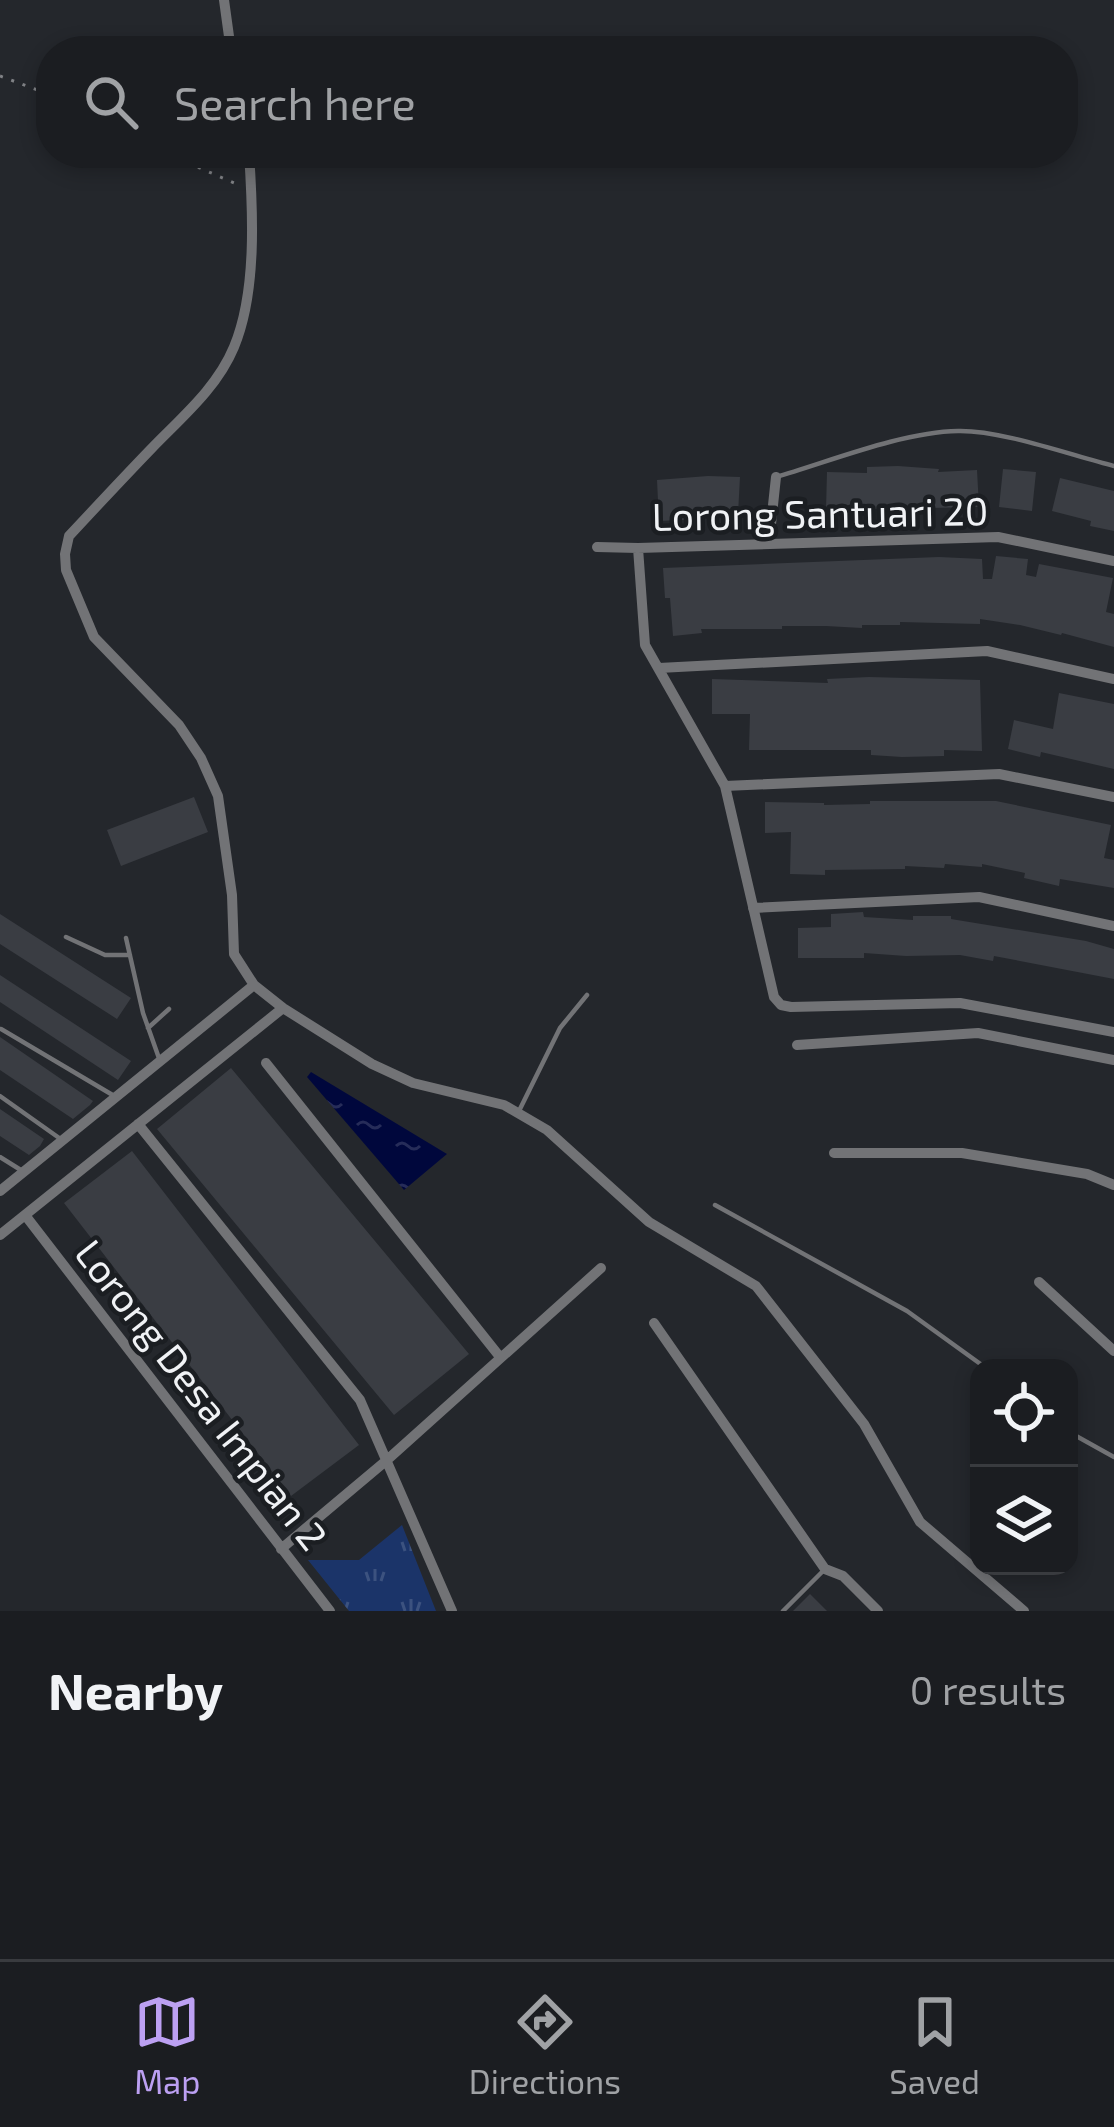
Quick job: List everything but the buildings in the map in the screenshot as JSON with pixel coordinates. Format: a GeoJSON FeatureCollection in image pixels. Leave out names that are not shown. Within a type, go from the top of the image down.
{"type":"FeatureCollection","features":[{"type":"Feature","properties":{"kind":"street"},"geometry":{"type":"LineString","coordinates":[[224,0],[229,36]]}},
{"type":"Feature","properties":{"kind":"street"},"geometry":{"type":"LineString","coordinates":[[250,168],[247,287],[234,346],[211,388],[68,536],[65,554],[66,570],[94,637],[178,725],[218,796],[232,895],[234,953],[254,985],[283,1008],[372,1064],[413,1083],[504,1106],[547,1130],[649,1222],[756,1286],[864,1424],[920,1522],[1024,1611]]}},
{"type":"Feature","properties":{"kind":"street"},"geometry":{"type":"LineString","coordinates":[[770,542],[776,477]]}},
{"type":"Feature","properties":{"kind":"street","name":"Lorong Santuari 20"},"geometry":{"type":"LineString","coordinates":[[597,547],[998,537],[1114,561]]}},
{"type":"Feature","properties":{"kind":"street"},"geometry":{"type":"LineString","coordinates":[[638,548],[645,644],[725,787],[774,997],[781,1005],[960,1003],[1114,1032]]}},
{"type":"Feature","properties":{"kind":"street"},"geometry":{"type":"LineString","coordinates":[[659,668],[987,651],[1114,679]]}},
{"type":"Feature","properties":{"kind":"street"},"geometry":{"type":"LineString","coordinates":[[725,787],[999,774],[1114,797]]}},
{"type":"Feature","properties":{"kind":"street"},"geometry":{"type":"LineString","coordinates":[[753,908],[979,897],[1114,926]]}},
{"type":"Feature","properties":{"kind":"street"},"geometry":{"type":"LineString","coordinates":[[0,1191],[254,985]]}},
{"type":"Feature","properties":{"kind":"street"},"geometry":{"type":"LineString","coordinates":[[0,1234],[283,1008]]}},
{"type":"Feature","properties":{"kind":"street"},"geometry":{"type":"LineString","coordinates":[[797,1045],[978,1033],[1114,1060]]}},
{"type":"Feature","properties":{"kind":"street"},"geometry":{"type":"LineString","coordinates":[[266,1064],[500,1357]]}},
{"type":"Feature","properties":{"kind":"street"},"geometry":{"type":"LineString","coordinates":[[138,1124],[359,1400],[452,1611]]}},
{"type":"Feature","properties":{"kind":"street"},"geometry":{"type":"LineString","coordinates":[[834,1153],[962,1153],[1088,1174],[1114,1185]]}},
{"type":"Feature","properties":{"kind":"street","name":"Lorong Desa Impian 2"},"geometry":{"type":"LineString","coordinates":[[25,1215],[329,1611]]}},
{"type":"Feature","properties":{"kind":"street"},"geometry":{"type":"LineString","coordinates":[[281,1550],[601,1268]]}},
{"type":"Feature","properties":{"kind":"street"},"geometry":{"type":"LineString","coordinates":[[1039,1282],[1114,1352]]}},
{"type":"Feature","properties":{"kind":"street"},"geometry":{"type":"LineString","coordinates":[[654,1323],[825,1569],[843,1576],[878,1611]]}},
{"type":"Feature","properties":{"kind":"lane"},"geometry":{"type":"LineString","coordinates":[[776,477],[928,434],[962,431],[1114,466]]}},
{"type":"Feature","properties":{"kind":"lane"},"geometry":{"type":"LineString","coordinates":[[66,937],[105,955],[130,956]]}},
{"type":"Feature","properties":{"kind":"lane"},"geometry":{"type":"LineString","coordinates":[[126,938],[160,1061]]}},
{"type":"Feature","properties":{"kind":"lane"},"geometry":{"type":"LineString","coordinates":[[518,1113],[560,1028],[586,995]]}},
{"type":"Feature","properties":{"kind":"lane"},"geometry":{"type":"LineString","coordinates":[[148,1028],[169,1009]]}},
{"type":"Feature","properties":{"kind":"lane"},"geometry":{"type":"LineString","coordinates":[[2,1029],[116,1097]]}},
{"type":"Feature","properties":{"kind":"lane"},"geometry":{"type":"LineString","coordinates":[[0,1096],[62,1140]]}},
{"type":"Feature","properties":{"kind":"lane"},"geometry":{"type":"LineString","coordinates":[[0,1156],[24,1172]]}},
{"type":"Feature","properties":{"kind":"lane"},"geometry":{"type":"LineString","coordinates":[[715,1205],[908,1311],[974,1359]]}},
{"type":"Feature","properties":{"kind":"lane"},"geometry":{"type":"LineString","coordinates":[[1078,1437],[1114,1457]]}},
{"type":"Feature","properties":{"kind":"lane"},"geometry":{"type":"LineString","coordinates":[[783,1611],[825,1569]]}},
{"type":"Feature","properties":{"kind":"path"},"geometry":{"type":"LineString","coordinates":[[0,76],[36,89]]}},
{"type":"Feature","properties":{"kind":"path"},"geometry":{"type":"LineString","coordinates":[[200,168],[252,190]]}},
{"type":"Feature","properties":{"kind":"green space"},"geometry":{"type":"Polygon","coordinates":[[[402,1525],[436,1611],[349,1611],[308,1560],[359,1560],[402,1525]]]}},
{"type":"Feature","properties":{"kind":"water"},"geometry":{"type":"Polygon","coordinates":[[[311,1072],[447,1154],[404,1190],[307,1077],[311,1072]]]}}]}
